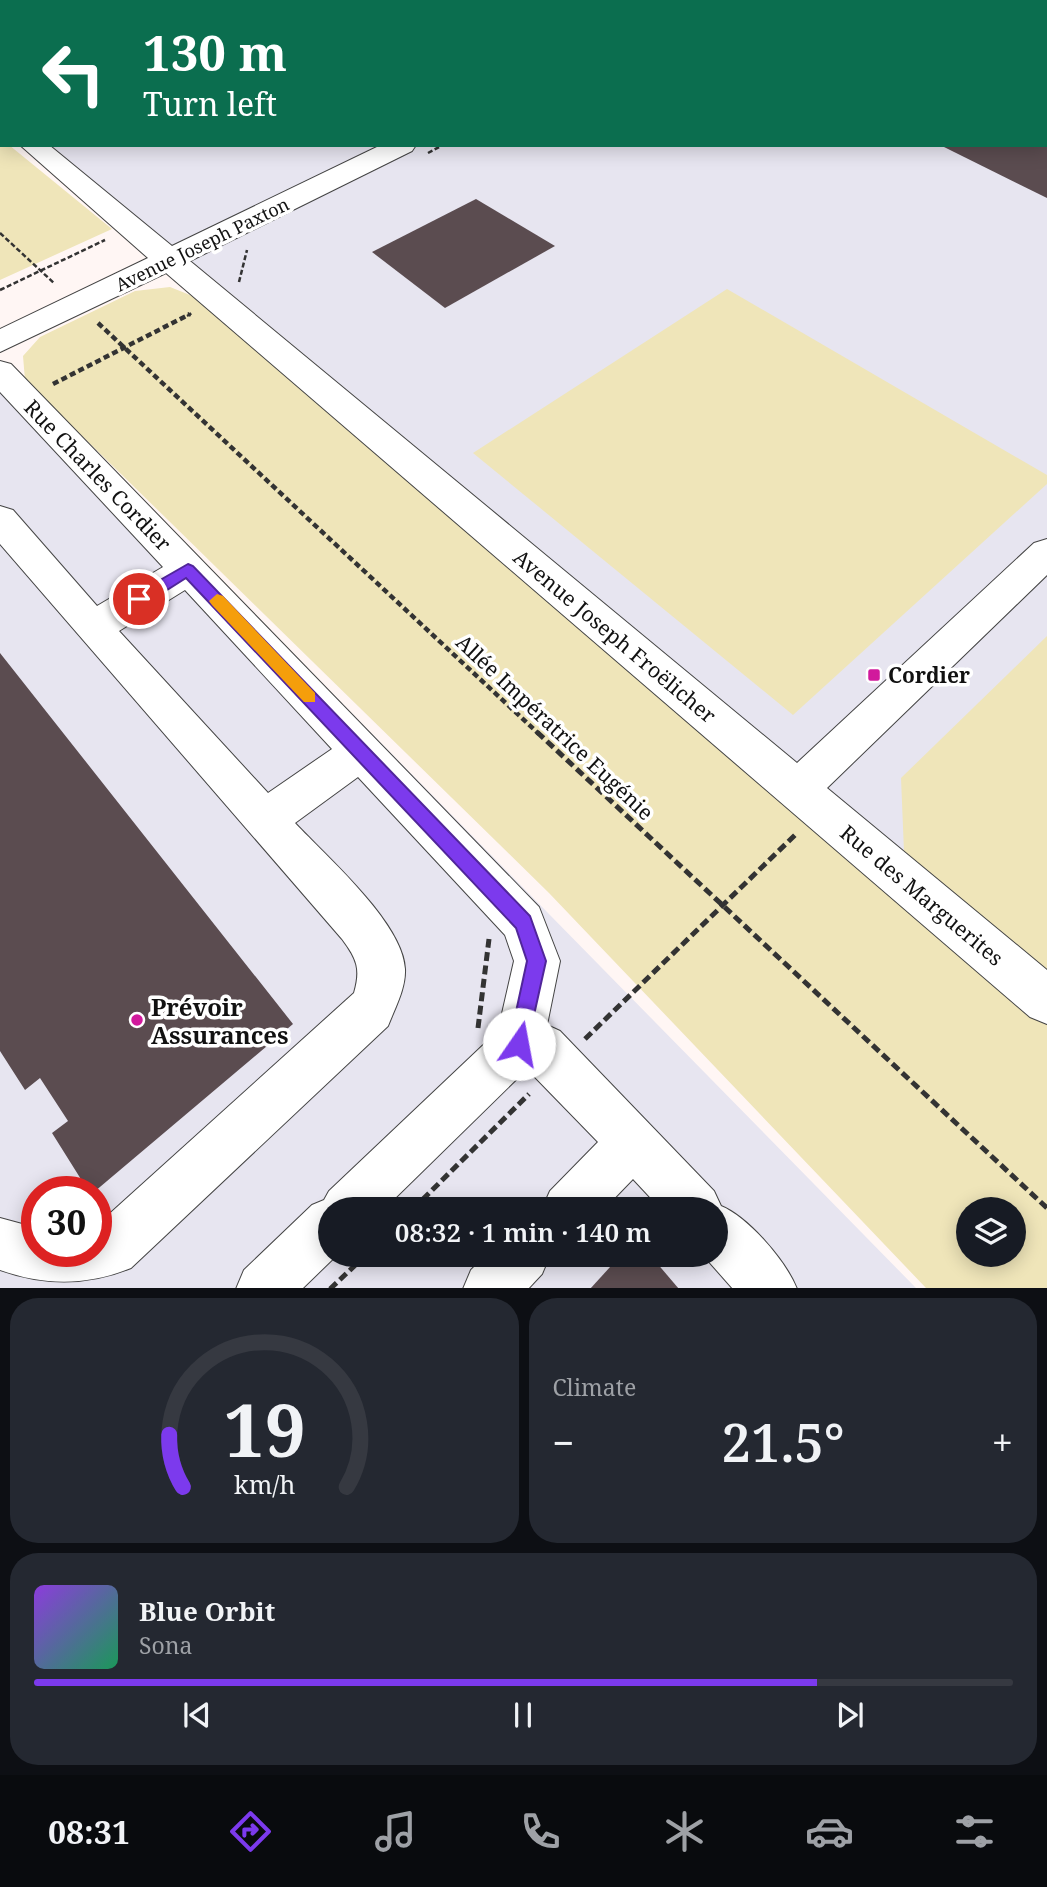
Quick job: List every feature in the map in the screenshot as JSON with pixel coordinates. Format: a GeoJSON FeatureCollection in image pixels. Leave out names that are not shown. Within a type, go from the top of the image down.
{"type":"FeatureCollection","features":[{"type":"Feature","properties":{"kind":"street","name":"Avenue Joseph Froëlicher"},"geometry":{"type":"LineString","coordinates":[[35,147],[809,801]]}},
{"type":"Feature","properties":{"kind":"street","name":"Avenue Joseph Paxton"},"geometry":{"type":"LineString","coordinates":[[0,342],[169,261],[411,151]]}},
{"type":"Feature","properties":{"kind":"street","name":"Rue Charles Cordier"},"geometry":{"type":"LineString","coordinates":[[12,385],[523,922],[537,961],[518,1049]]}},
{"type":"Feature","properties":{"kind":"street"},"geometry":{"type":"LineString","coordinates":[[0,519],[379,951],[384,977],[370,1009],[112,1249],[67,1259],[33,1257],[0,1244]]}},
{"type":"Feature","properties":{"kind":"street"},"geometry":{"type":"LineString","coordinates":[[809,801],[1047,553]]}},
{"type":"Feature","properties":{"kind":"street"},"geometry":{"type":"LineString","coordinates":[[93,628],[188,570]]}},
{"type":"Feature","properties":{"kind":"street"},"geometry":{"type":"LineString","coordinates":[[265,820],[361,752]]}},
{"type":"Feature","properties":{"kind":"street","name":"Rue des Marguerites"},"geometry":{"type":"LineString","coordinates":[[809,801],[1047,1000]]}},
{"type":"Feature","properties":{"kind":"street"},"geometry":{"type":"LineString","coordinates":[[360,1197],[518,1049],[634,1142],[685,1197]]}},
{"type":"Feature","properties":{"kind":"street"},"geometry":{"type":"LineString","coordinates":[[580,1197],[634,1142]]}},
{"type":"Feature","properties":{"kind":"street"},"geometry":{"type":"LineString","coordinates":[[263,1288],[318,1236]]}},
{"type":"Feature","properties":{"kind":"street"},"geometry":{"type":"LineString","coordinates":[[728,1243],[769,1288]]}},
{"type":"Feature","properties":{"kind":"street"},"geometry":{"type":"LineString","coordinates":[[491,1288],[511,1267]]}},
{"type":"Feature","properties":{"kind":"path"},"geometry":{"type":"LineString","coordinates":[[411,151],[432,147]]}},
{"type":"Feature","properties":{"kind":"path","name":"Allée Impératrice Eugénie"},"geometry":{"type":"LineString","coordinates":[[0,233],[1047,1208]]}},
{"type":"Feature","properties":{"kind":"path"},"geometry":{"type":"LineString","coordinates":[[12,385],[124,347],[237,288],[250,242]]}},
{"type":"Feature","properties":{"kind":"path"},"geometry":{"type":"LineString","coordinates":[[518,1049],[721,904],[809,801]]}},
{"type":"Feature","properties":{"kind":"path"},"geometry":{"type":"LineString","coordinates":[[425,1197],[493,1130],[518,1049],[489,935]]}},
{"type":"Feature","properties":{"kind":"path"},"geometry":{"type":"LineString","coordinates":[[465,1097],[493,1130]]}},
{"type":"Feature","properties":{"kind":"path"},"geometry":{"type":"LineString","coordinates":[[331,1288],[353,1267]]}},
{"type":"Feature","properties":{"kind":"shaded area"},"geometry":{"type":"Polygon","coordinates":[[[0,147],[11,147],[112,229],[0,280],[0,147]]]}},
{"type":"Feature","properties":{"kind":"shaded area"},"geometry":{"type":"Polygon","coordinates":[[[45,147],[1047,147],[1047,970],[207,274],[45,147]]]}},
{"type":"Feature","properties":{"kind":"shaded area"},"geometry":{"type":"Polygon","coordinates":[[[170,287],[200,299],[1047,1021],[1047,1288],[926,1288],[549,893],[25,380],[23,356],[40,337],[135,291],[170,287]]]}},
{"type":"Feature","properties":{"kind":"shaded area"},"geometry":{"type":"Polygon","coordinates":[[[727,289],[1047,475],[1047,484],[793,715],[473,453],[727,289]]]}},
{"type":"Feature","properties":{"kind":"shaded area"},"geometry":{"type":"Polygon","coordinates":[[[25,380],[916,1288],[0,1288],[0,393],[25,380]]]}},
{"type":"Feature","properties":{"kind":"shaded area"},"geometry":{"type":"Polygon","coordinates":[[[1047,636],[1047,970],[904,852],[901,778],[1047,636]]]}},
{"type":"Feature","properties":{"kind":"building"},"geometry":{"type":"Polygon","coordinates":[[[944,147],[1047,147],[1047,198],[944,147]]]}},
{"type":"Feature","properties":{"kind":"building"},"geometry":{"type":"Polygon","coordinates":[[[476,199],[555,246],[445,308],[372,252],[476,199]]]}},
{"type":"Feature","properties":{"kind":"building"},"geometry":{"type":"Polygon","coordinates":[[[0,653],[293,1024],[112,1177],[79,1176],[52,1133],[68,1121],[40,1078],[25,1090],[0,1051],[0,653]]]}},
{"type":"Feature","properties":{"kind":"building"},"geometry":{"type":"Polygon","coordinates":[[[610,1267],[660,1267],[678,1288],[591,1288],[610,1267]]]}},
{"type":"Feature","properties":{"kind":"slow traffic"},"geometry":{"type":"LineString","coordinates":[[217,601],[310,697]]}},
{"type":"Feature","properties":{"kind":"place","name":"Cordier"},"geometry":{"type":"Point","coordinates":[874,675]}},
{"type":"Feature","properties":{"kind":"place","name":"Prévoir Assurances"},"geometry":{"type":"Point","coordinates":[137,1020]}},
{"type":"Feature","properties":{"kind":"route"},"geometry":{"type":"LineString","coordinates":[[139,599],[188,570],[523,922],[537,961],[519,1044]]}}]}
